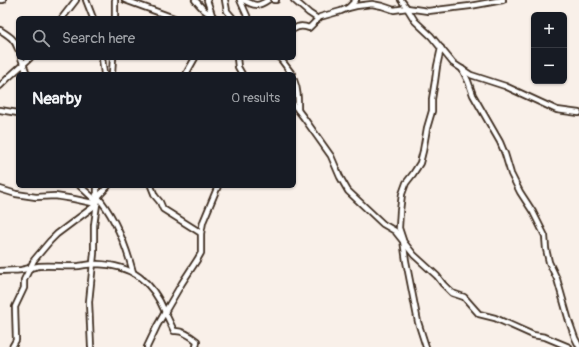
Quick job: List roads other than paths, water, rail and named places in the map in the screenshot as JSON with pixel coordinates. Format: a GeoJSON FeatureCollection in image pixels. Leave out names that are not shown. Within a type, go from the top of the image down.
{"type":"FeatureCollection","features":[{"type":"Feature","properties":{"kind":"street"},"geometry":{"type":"LineString","coordinates":[[64,16],[76,0]]}},
{"type":"Feature","properties":{"kind":"street"},"geometry":{"type":"LineString","coordinates":[[86,0],[91,16]]}},
{"type":"Feature","properties":{"kind":"street"},"geometry":{"type":"LineString","coordinates":[[115,16],[116,0]]}},
{"type":"Feature","properties":{"kind":"street"},"geometry":{"type":"LineString","coordinates":[[125,0],[169,16]]}},
{"type":"Feature","properties":{"kind":"street"},"geometry":{"type":"LineString","coordinates":[[195,0],[196,3],[212,16]]}},
{"type":"Feature","properties":{"kind":"street"},"geometry":{"type":"LineString","coordinates":[[207,0],[213,16]]}},
{"type":"Feature","properties":{"kind":"street"},"geometry":{"type":"LineString","coordinates":[[225,0],[227,11],[231,16]]}},
{"type":"Feature","properties":{"kind":"street"},"geometry":{"type":"LineString","coordinates":[[240,0],[247,16]]}},
{"type":"Feature","properties":{"kind":"street"},"geometry":{"type":"LineString","coordinates":[[244,0],[253,5],[258,5],[268,0]]}},
{"type":"Feature","properties":{"kind":"street"},"geometry":{"type":"LineString","coordinates":[[294,0],[318,19]]}},
{"type":"Feature","properties":{"kind":"street"},"geometry":{"type":"LineString","coordinates":[[348,8],[356,0]]}},
{"type":"Feature","properties":{"kind":"street"},"geometry":{"type":"LineString","coordinates":[[400,0],[415,21],[431,36],[453,63],[471,75],[505,86],[557,110],[579,113]]}},
{"type":"Feature","properties":{"kind":"street"},"geometry":{"type":"LineString","coordinates":[[296,28],[302,26],[309,28],[320,17],[356,6],[372,4],[394,10],[407,8],[428,11],[503,0]]}},
{"type":"Feature","properties":{"kind":"street"},"geometry":{"type":"LineString","coordinates":[[0,30],[13,39],[16,43]]}},
{"type":"Feature","properties":{"kind":"street"},"geometry":{"type":"LineString","coordinates":[[426,347],[418,322],[403,240],[399,228],[402,194],[406,183],[420,163],[423,151],[427,128],[432,112],[432,99],[441,48]]}},
{"type":"Feature","properties":{"kind":"street"},"geometry":{"type":"LineString","coordinates":[[22,60],[26,72]]}},
{"type":"Feature","properties":{"kind":"street"},"geometry":{"type":"LineString","coordinates":[[0,86],[28,60]]}},
{"type":"Feature","properties":{"kind":"street"},"geometry":{"type":"LineString","coordinates":[[102,60],[104,72]]}},
{"type":"Feature","properties":{"kind":"street"},"geometry":{"type":"LineString","coordinates":[[112,72],[113,60]]}},
{"type":"Feature","properties":{"kind":"street"},"geometry":{"type":"LineString","coordinates":[[187,72],[194,60]]}},
{"type":"Feature","properties":{"kind":"street"},"geometry":{"type":"LineString","coordinates":[[237,60],[238,67],[241,72]]}},
{"type":"Feature","properties":{"kind":"street"},"geometry":{"type":"LineString","coordinates":[[282,60],[290,72]]}},
{"type":"Feature","properties":{"kind":"street"},"geometry":{"type":"LineString","coordinates":[[462,69],[468,81],[472,95],[500,142],[511,174],[545,236],[546,249],[550,262],[579,346]]}},
{"type":"Feature","properties":{"kind":"street"},"geometry":{"type":"LineString","coordinates":[[296,84],[298,110]]}},
{"type":"Feature","properties":{"kind":"street"},"geometry":{"type":"LineString","coordinates":[[296,108],[331,156],[348,191],[383,224],[395,231],[414,255],[437,276],[452,293],[464,297],[479,314],[501,320],[533,335],[545,337],[569,347]]}},
{"type":"Feature","properties":{"kind":"street"},"geometry":{"type":"LineString","coordinates":[[0,110],[16,113]]}},
{"type":"Feature","properties":{"kind":"street"},"geometry":{"type":"LineString","coordinates":[[82,188],[94,198],[97,204]]}},
{"type":"Feature","properties":{"kind":"street"},"geometry":{"type":"LineString","coordinates":[[91,347],[89,302],[97,204],[96,188]]}},
{"type":"Feature","properties":{"kind":"street"},"geometry":{"type":"LineString","coordinates":[[97,196],[106,188]]}},
{"type":"Feature","properties":{"kind":"street"},"geometry":{"type":"LineString","coordinates":[[152,188],[163,209],[201,233]]}},
{"type":"Feature","properties":{"kind":"street"},"geometry":{"type":"LineString","coordinates":[[147,347],[157,326],[201,253],[201,233],[203,222],[217,188]]}},
{"type":"Feature","properties":{"kind":"street"},"geometry":{"type":"LineString","coordinates":[[0,189],[16,194],[36,197],[55,196],[97,204]]}},
{"type":"Feature","properties":{"kind":"street"},"geometry":{"type":"LineString","coordinates":[[97,196],[120,234],[127,250],[133,272]]}},
{"type":"Feature","properties":{"kind":"street"},"geometry":{"type":"LineString","coordinates":[[12,347],[16,340],[15,308],[24,288],[24,280],[34,260],[50,241],[97,204]]}},
{"type":"Feature","properties":{"kind":"street"},"geometry":{"type":"LineString","coordinates":[[0,271],[20,270],[39,266],[79,266],[93,264],[109,265],[133,272],[142,279],[160,299],[174,331],[177,330],[182,332],[198,341],[196,347]]}}]}
